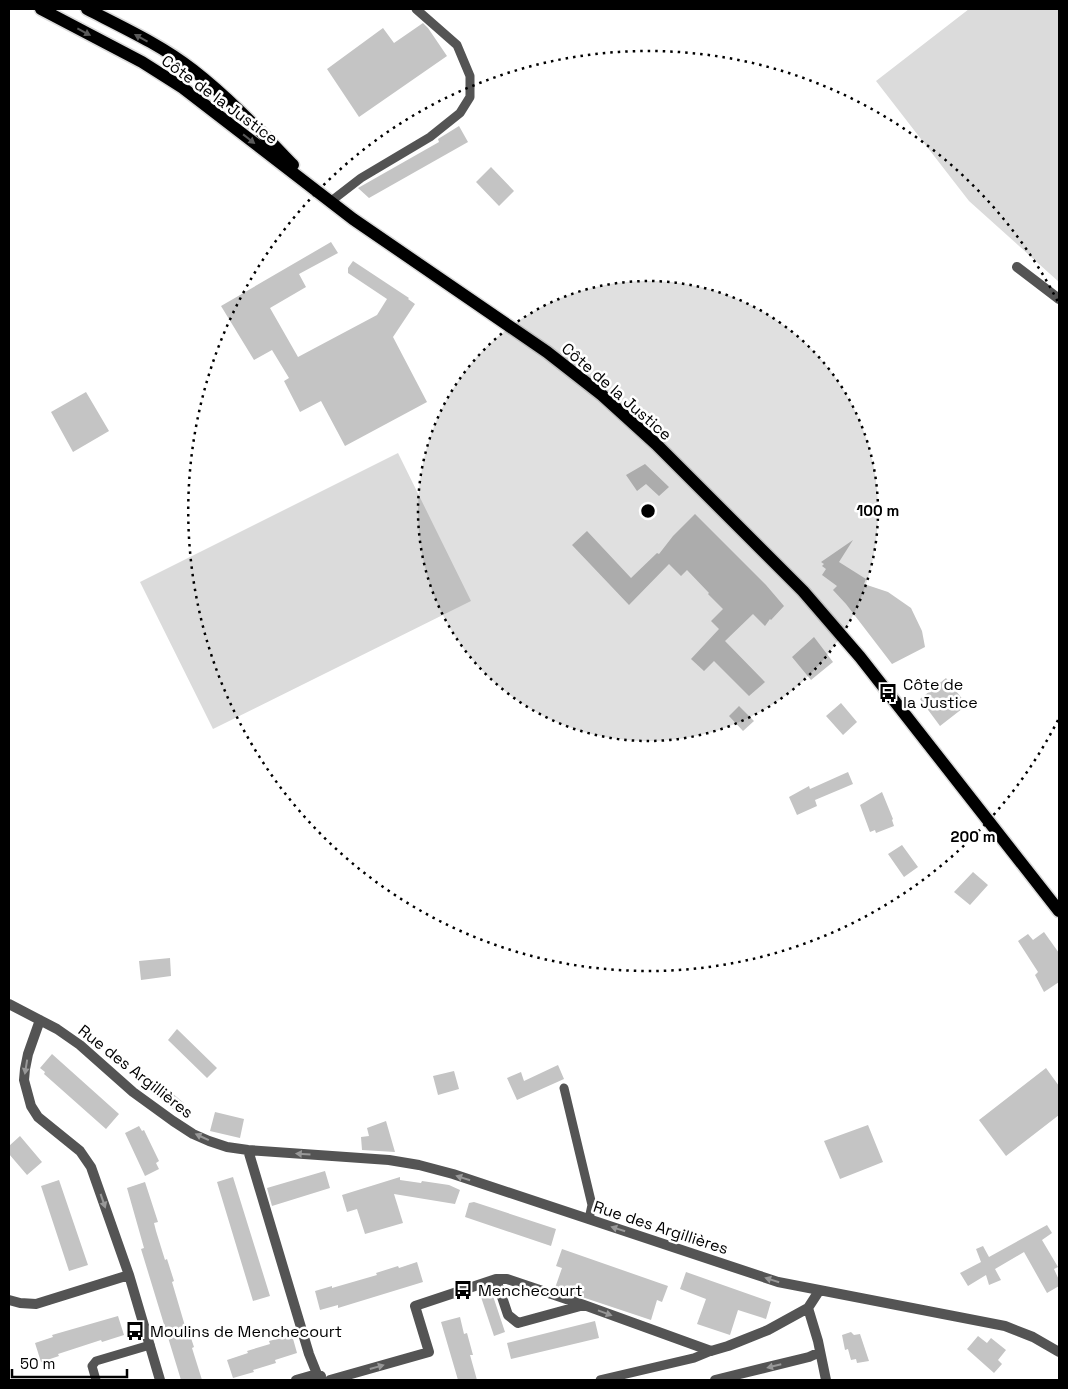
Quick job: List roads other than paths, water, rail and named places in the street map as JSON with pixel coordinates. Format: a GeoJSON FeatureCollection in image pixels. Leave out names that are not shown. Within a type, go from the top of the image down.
{"type":"FeatureCollection","features":[{"type":"Feature","properties":{"kind":"main road","name":"Côte de la Justice"},"geometry":{"type":"LineString","coordinates":[[41,9],[142,62],[183,88],[353,219],[547,352],[602,395],[656,444],[802,591],[831,623],[860,657],[1059,911]]}},
{"type":"Feature","properties":{"kind":"main road","name":"Côte de la Justice"},"geometry":{"type":"LineString","coordinates":[[87,9],[167,52],[194,70],[264,134],[326,198]]}},
{"type":"Feature","properties":{"kind":"street"},"geometry":{"type":"LineString","coordinates":[[1017,266],[1059,299]]}},
{"type":"Feature","properties":{"kind":"street","name":"Rue des Argillières"},"geometry":{"type":"LineString","coordinates":[[9,1004],[57,1029],[80,1045],[133,1092],[173,1121],[193,1134],[227,1147],[389,1160],[419,1165],[453,1174],[778,1282],[1005,1326],[1033,1337],[1059,1352]]}},
{"type":"Feature","properties":{"kind":"street"},"geometry":{"type":"LineString","coordinates":[[40,1020],[28,1054],[25,1069],[24,1080],[31,1106],[38,1117],[80,1151],[91,1167],[129,1275],[160,1380]]}},
{"type":"Feature","properties":{"kind":"street"},"geometry":{"type":"LineString","coordinates":[[248,1150],[309,1354],[317,1374],[329,1380],[429,1352],[415,1306],[496,1280],[507,1279],[711,1352],[768,1330],[808,1308],[820,1291]]}},
{"type":"Feature","properties":{"kind":"street"},"geometry":{"type":"LineString","coordinates":[[9,1300],[36,1304],[129,1275]]}},
{"type":"Feature","properties":{"kind":"street"},"geometry":{"type":"LineString","coordinates":[[496,1280],[508,1315],[518,1324],[584,1305]]}},
{"type":"Feature","properties":{"kind":"street"},"geometry":{"type":"LineString","coordinates":[[808,1308],[826,1380]]}},
{"type":"Feature","properties":{"kind":"street"},"geometry":{"type":"LineString","coordinates":[[715,1380],[809,1357],[820,1352]]}},
{"type":"Feature","properties":{"kind":"street"},"geometry":{"type":"LineString","coordinates":[[296,1380],[317,1374]]}},
{"type":"Feature","properties":{"kind":"lane"},"geometry":{"type":"LineString","coordinates":[[326,198],[430,138],[460,113],[470,97],[470,76],[457,45],[416,9]]}},
{"type":"Feature","properties":{"kind":"lane"},"geometry":{"type":"LineString","coordinates":[[564,1088],[592,1205],[589,1219]]}},
{"type":"Feature","properties":{"kind":"lane"},"geometry":{"type":"LineString","coordinates":[[96,1380],[92,1366],[96,1361],[150,1345]]}},
{"type":"Feature","properties":{"kind":"lane"},"geometry":{"type":"LineString","coordinates":[[600,1380],[694,1358],[711,1352]]}},
{"type":"Feature","properties":{"kind":"place","name":"Côte de la Justice"},"geometry":{"type":"Point","coordinates":[888,693]}},
{"type":"Feature","properties":{"kind":"place","name":"Menchecourt"},"geometry":{"type":"Point","coordinates":[463,1290]}},
{"type":"Feature","properties":{"kind":"place","name":"Moulins de Menchecourt"},"geometry":{"type":"Point","coordinates":[135,1331]}}]}
